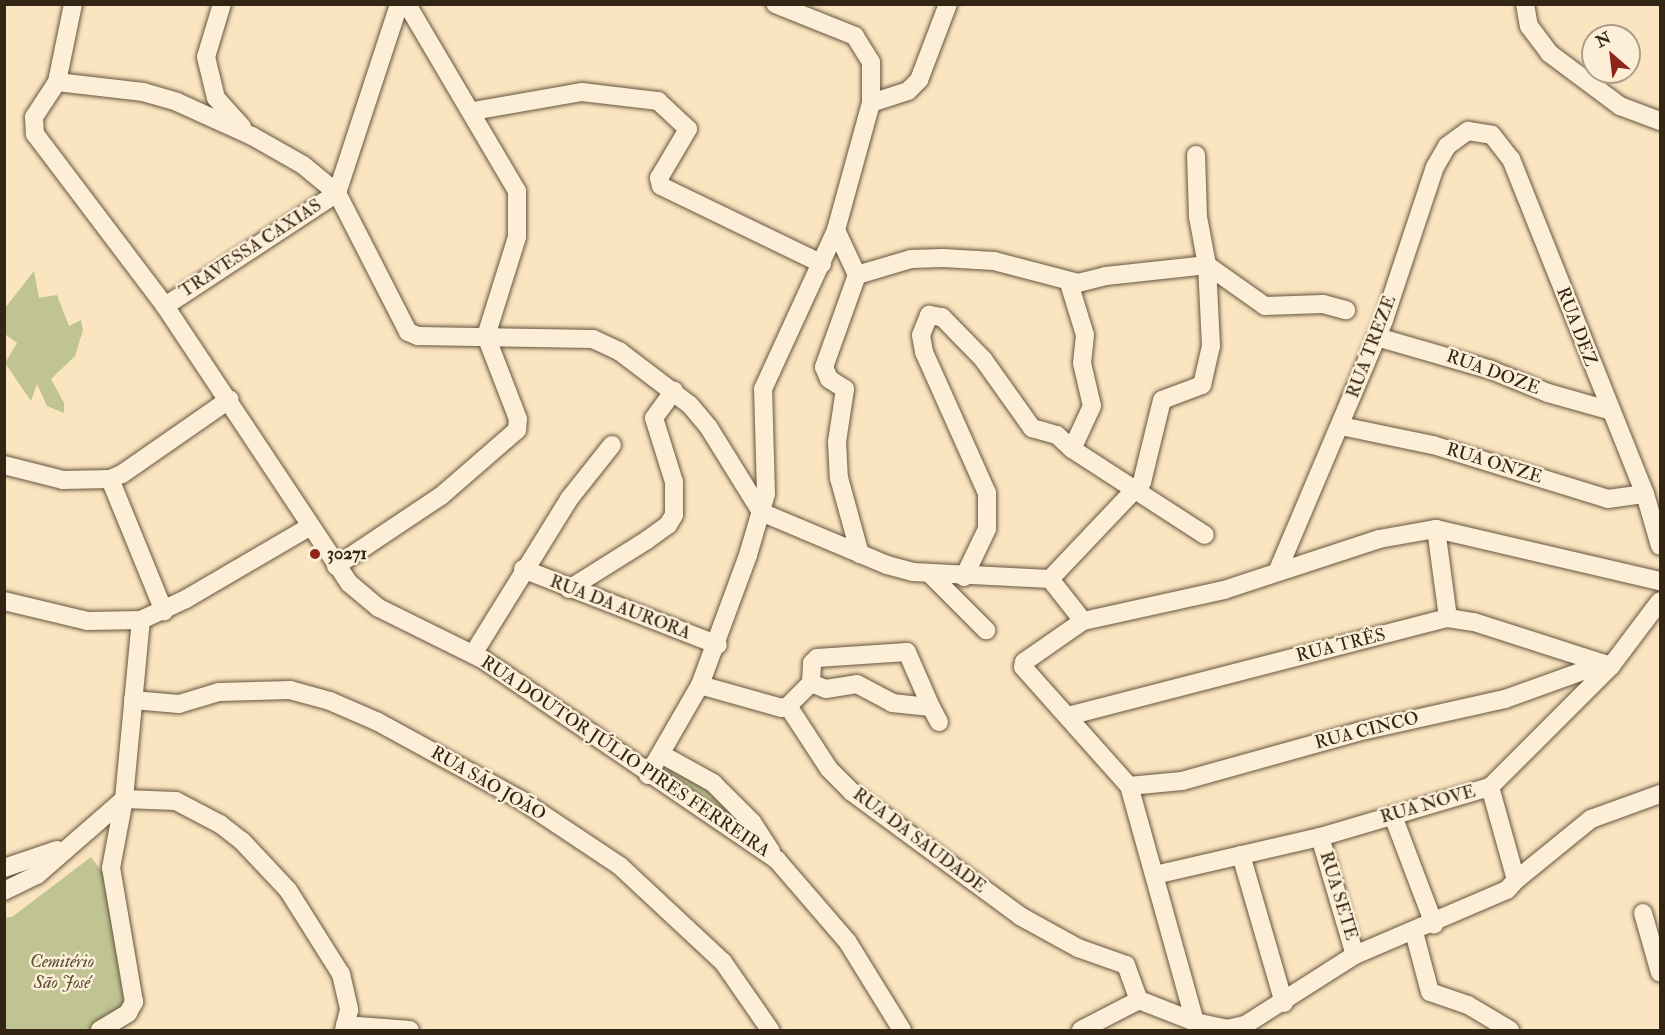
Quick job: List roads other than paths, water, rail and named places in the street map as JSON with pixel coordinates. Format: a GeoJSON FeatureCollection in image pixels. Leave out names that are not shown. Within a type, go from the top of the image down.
{"type":"FeatureCollection","features":[{"type":"Feature","properties":{"kind":"street"},"geometry":{"type":"LineString","coordinates":[[73,4],[57,82],[143,92],[177,102],[252,136],[303,165],[337,193],[408,332],[418,336],[593,339],[619,351],[674,390],[709,428],[761,512],[887,565],[929,573],[1050,579],[1136,490],[1147,472],[1158,407],[1169,396],[1202,385],[1211,346],[1207,265],[1197,217],[1196,155]]}},
{"type":"Feature","properties":{"kind":"street"},"geometry":{"type":"LineString","coordinates":[[222,4],[207,45],[209,70],[221,107],[252,136]]}},
{"type":"Feature","properties":{"kind":"street"},"geometry":{"type":"LineString","coordinates":[[337,193],[399,4]]}},
{"type":"Feature","properties":{"kind":"street"},"geometry":{"type":"LineString","coordinates":[[336,566],[441,496],[518,430],[518,419],[486,336],[517,237],[520,209],[510,173],[407,4]]}},
{"type":"Feature","properties":{"kind":"street"},"geometry":{"type":"LineString","coordinates":[[648,775],[700,685],[718,645],[766,494],[763,389],[782,341],[822,264],[836,230],[871,103],[871,62],[855,36],[776,4]]}},
{"type":"Feature","properties":{"kind":"street"},"geometry":{"type":"LineString","coordinates":[[871,103],[913,88],[940,32],[948,4]]}},
{"type":"Feature","properties":{"kind":"street"},"geometry":{"type":"LineString","coordinates":[[1525,4],[1529,26],[1550,53],[1620,106],[1660,120]]}},
{"type":"Feature","properties":{"kind":"street","name":"RUA DOUTOR JÚLIO PIRES FERREIRA"},"geometry":{"type":"LineString","coordinates":[[57,82],[34,117],[32,127],[165,306],[230,399],[309,527],[349,583],[372,603],[473,654],[648,775],[777,860],[847,942],[902,1030]]}},
{"type":"Feature","properties":{"kind":"street"},"geometry":{"type":"LineString","coordinates":[[473,111],[582,92],[658,101],[688,129],[659,178],[661,186],[822,264]]}},
{"type":"Feature","properties":{"kind":"street","name":"RUA TREZE"},"geometry":{"type":"LineString","coordinates":[[1278,570],[1377,337],[1435,167],[1447,146],[1468,131]]}},
{"type":"Feature","properties":{"kind":"street","name":"RUA DEZ"},"geometry":{"type":"LineString","coordinates":[[1468,131],[1492,135],[1511,159],[1608,410],[1645,494],[1660,546]]}},
{"type":"Feature","properties":{"kind":"street","name":"TRAVESSA CAXIAS"},"geometry":{"type":"LineString","coordinates":[[165,306],[337,193]]}},
{"type":"Feature","properties":{"kind":"street"},"geometry":{"type":"LineString","coordinates":[[836,230],[856,275],[824,367],[830,379],[845,389],[837,442],[839,478],[860,554]]}},
{"type":"Feature","properties":{"kind":"street"},"geometry":{"type":"LineString","coordinates":[[856,275],[922,259],[994,261],[1020,266],[1069,283],[1207,265],[1265,306],[1323,304],[1346,310]]}},
{"type":"Feature","properties":{"kind":"street"},"geometry":{"type":"LineString","coordinates":[[1069,283],[1085,335],[1082,363],[1092,405],[1072,449]]}},
{"type":"Feature","properties":{"kind":"street"},"geometry":{"type":"LineString","coordinates":[[964,576],[987,529],[988,501],[924,352],[921,335],[929,315],[942,317],[983,359],[1032,428],[1057,435],[1072,449],[1205,535]]}},
{"type":"Feature","properties":{"kind":"street","name":"RUA DOZE"},"geometry":{"type":"LineString","coordinates":[[1377,337],[1491,370],[1548,393],[1608,410]]}},
{"type":"Feature","properties":{"kind":"street"},"geometry":{"type":"LineString","coordinates":[[568,589],[647,540],[668,525],[674,515],[674,482],[654,418],[674,390]]}},
{"type":"Feature","properties":{"kind":"street"},"geometry":{"type":"LineString","coordinates":[[4,465],[63,480],[110,479],[122,474],[230,399]]}},
{"type":"Feature","properties":{"kind":"street","name":"RUA ONZE"},"geometry":{"type":"LineString","coordinates":[[1341,426],[1433,445],[1608,500],[1645,494]]}},
{"type":"Feature","properties":{"kind":"street"},"geometry":{"type":"LineString","coordinates":[[473,654],[523,569],[569,499],[612,445]]}},
{"type":"Feature","properties":{"kind":"street"},"geometry":{"type":"LineString","coordinates":[[110,479],[164,611]]}},
{"type":"Feature","properties":{"kind":"street"},"geometry":{"type":"LineString","coordinates":[[4,601],[88,621],[141,620],[164,611],[309,527]]}},
{"type":"Feature","properties":{"kind":"street"},"geometry":{"type":"LineString","coordinates":[[1436,529],[1448,618]]}},
{"type":"Feature","properties":{"kind":"street"},"geometry":{"type":"LineString","coordinates":[[1195,1022],[1129,786],[1022,665],[1083,621],[1224,590],[1278,570],[1379,539],[1436,529],[1660,581]]}},
{"type":"Feature","properties":{"kind":"street","name":"RUA DA AURORA"},"geometry":{"type":"LineString","coordinates":[[523,569],[568,589],[718,645]]}},
{"type":"Feature","properties":{"kind":"street"},"geometry":{"type":"LineString","coordinates":[[929,573],[986,630]]}},
{"type":"Feature","properties":{"kind":"street"},"geometry":{"type":"LineString","coordinates":[[1050,579],[1083,621]]}},
{"type":"Feature","properties":{"kind":"street","name":"RUA NOVE"},"geometry":{"type":"LineString","coordinates":[[1155,875],[1320,837],[1490,787],[1607,665],[1660,601]]}},
{"type":"Feature","properties":{"kind":"street","name":"RUA TRÊS"},"geometry":{"type":"LineString","coordinates":[[1068,716],[1448,618],[1474,622],[1607,665]]}},
{"type":"Feature","properties":{"kind":"street"},"geometry":{"type":"LineString","coordinates":[[100,1030],[128,1013],[134,1002],[111,868],[124,799],[141,620]]}},
{"type":"Feature","properties":{"kind":"street"},"geometry":{"type":"LineString","coordinates":[[700,685],[782,708],[788,706],[811,683],[812,663],[817,658],[907,652],[935,714],[892,703],[857,684],[826,689],[811,683]]}},
{"type":"Feature","properties":{"kind":"street","name":"RUA CINCO"},"geometry":{"type":"LineString","coordinates":[[1129,786],[1182,781],[1357,732],[1505,699],[1607,665]]}},
{"type":"Feature","properties":{"kind":"street","name":"RUA SÃO JOÃO"},"geometry":{"type":"LineString","coordinates":[[133,700],[179,704],[219,692],[290,690],[330,701],[378,722],[520,800],[620,866],[723,962],[770,1030]]}},
{"type":"Feature","properties":{"kind":"street","name":"RUA DA SAUDADE"},"geometry":{"type":"LineString","coordinates":[[788,706],[829,769],[852,792],[916,843],[1020,916],[1078,948],[1126,965],[1139,1000]]}},
{"type":"Feature","properties":{"kind":"street"},"geometry":{"type":"LineString","coordinates":[[661,754],[713,783],[752,822],[777,860]]}},
{"type":"Feature","properties":{"kind":"street"},"geometry":{"type":"LineString","coordinates":[[1490,787],[1516,880]]}},
{"type":"Feature","properties":{"kind":"street"},"geometry":{"type":"LineString","coordinates":[[1081,1030],[1139,1000],[1195,1022],[1227,1029],[1245,1025],[1284,1004],[1356,955],[1434,924],[1508,890],[1516,880],[1591,819],[1660,794]]}},
{"type":"Feature","properties":{"kind":"street"},"geometry":{"type":"LineString","coordinates":[[4,891],[37,875],[124,799],[176,801],[227,829],[288,890],[341,974],[350,1010],[345,1028],[410,1030]]}},
{"type":"Feature","properties":{"kind":"street"},"geometry":{"type":"LineString","coordinates":[[1393,816],[1434,924]]}},
{"type":"Feature","properties":{"kind":"street","name":"RUA SETE"},"geometry":{"type":"LineString","coordinates":[[1320,837],[1356,955]]}},
{"type":"Feature","properties":{"kind":"street"},"geometry":{"type":"LineString","coordinates":[[4,868],[69,845]]}},
{"type":"Feature","properties":{"kind":"street"},"geometry":{"type":"LineString","coordinates":[[1241,855],[1284,1004]]}},
{"type":"Feature","properties":{"kind":"street"},"geometry":{"type":"LineString","coordinates":[[1643,913],[1660,973]]}},
{"type":"Feature","properties":{"kind":"street"},"geometry":{"type":"LineString","coordinates":[[1414,932],[1430,992],[1468,1005],[1510,1030]]}},
{"type":"Feature","properties":{"kind":"place","name":"30271"},"geometry":{"type":"Point","coordinates":[315,554]}},
{"type":"Feature","properties":{"kind":"park label","name":"Cemitério São José"},"geometry":{"type":"Point","coordinates":[62,973]}}]}
